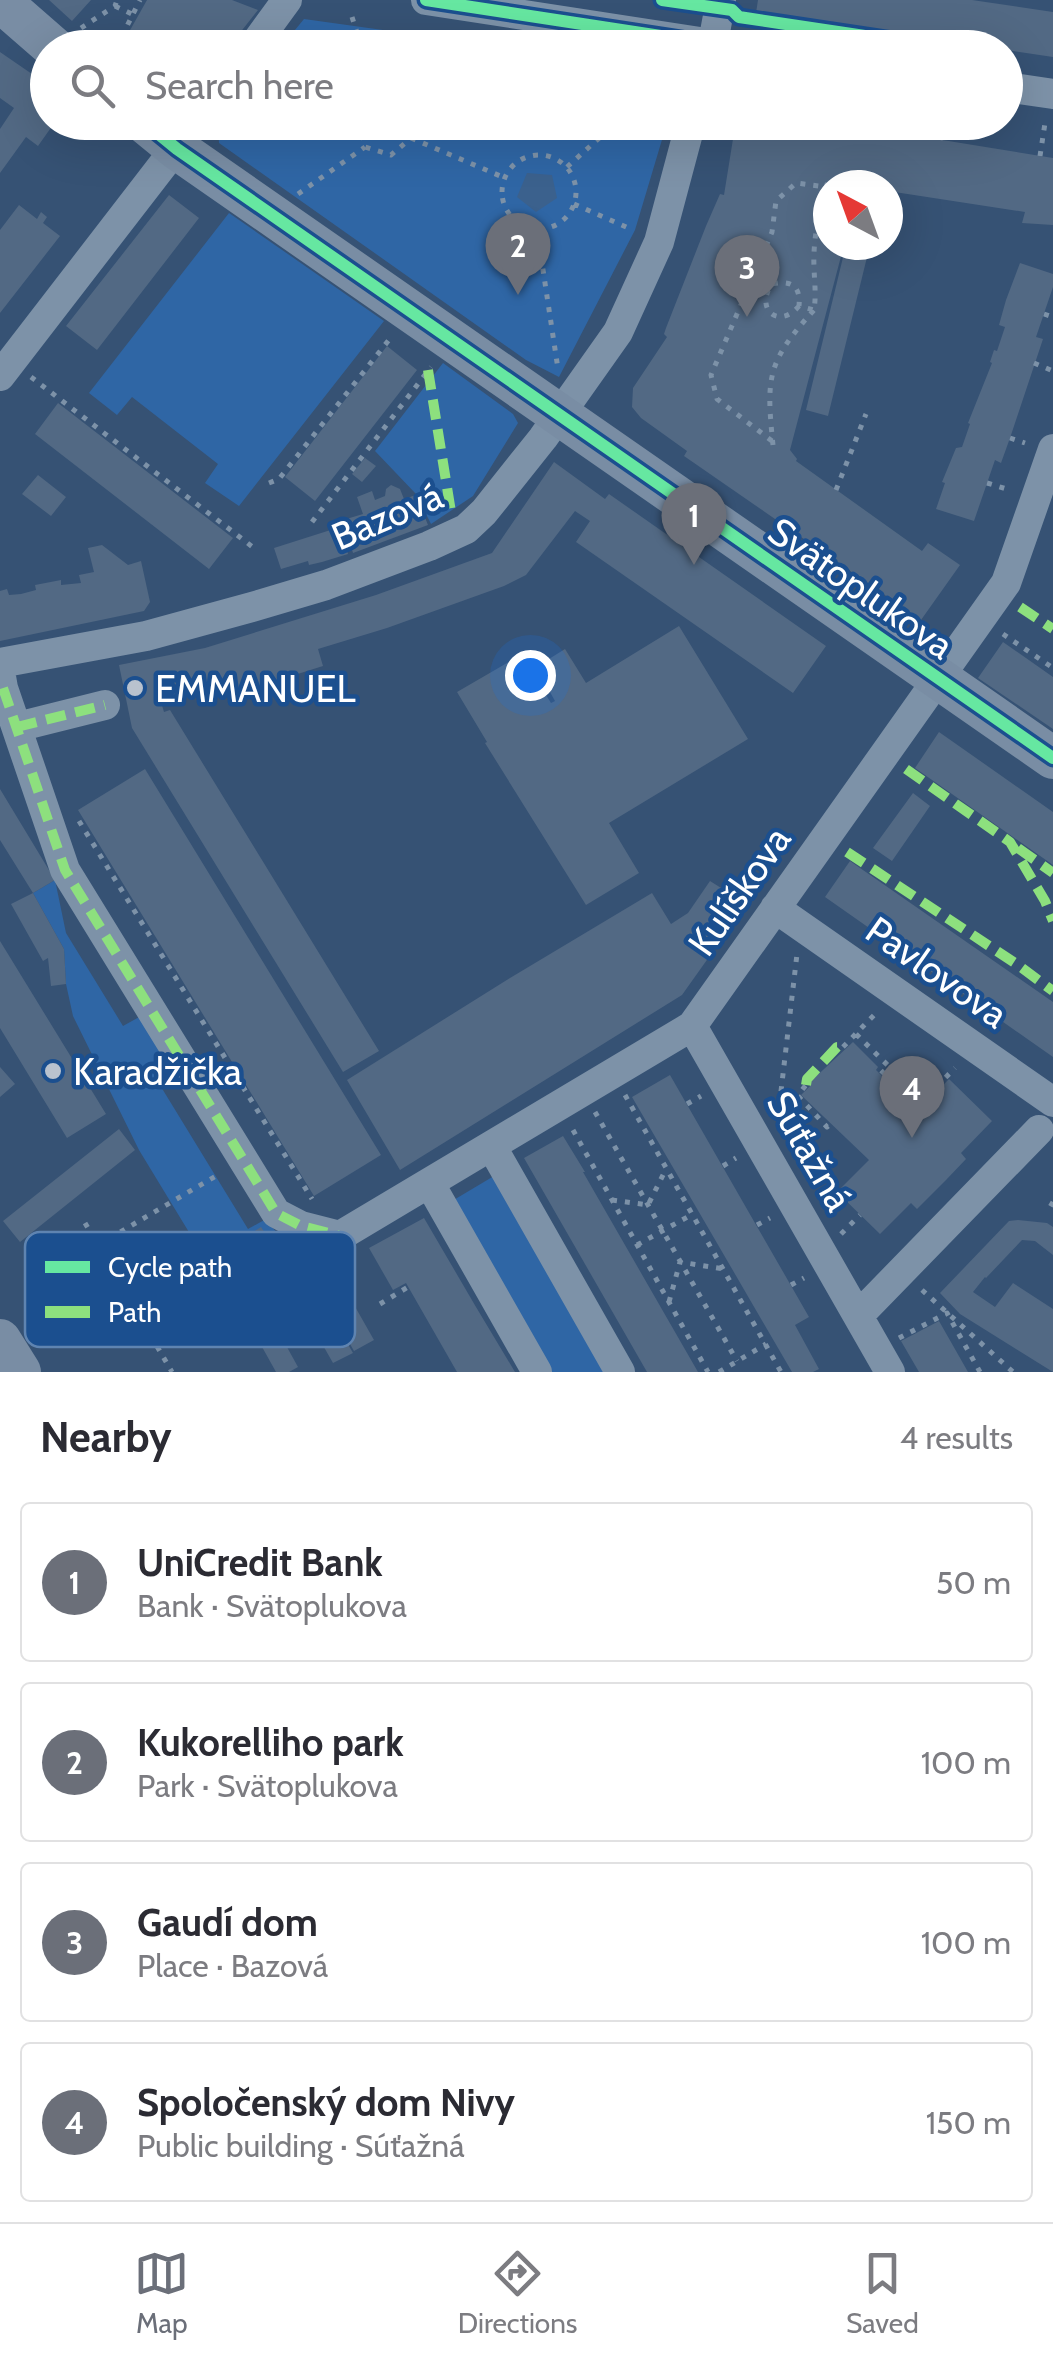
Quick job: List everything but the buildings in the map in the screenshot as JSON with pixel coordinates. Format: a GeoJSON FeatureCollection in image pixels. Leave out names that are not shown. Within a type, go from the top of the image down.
{"type":"FeatureCollection","features":[{"type":"Feature","properties":{"kind":"street"},"geometry":{"type":"LineString","coordinates":[[265,30],[287,0]]}},
{"type":"Feature","properties":{"kind":"street"},"geometry":{"type":"LineString","coordinates":[[426,0],[618,30]]}},
{"type":"Feature","properties":{"kind":"street"},"geometry":{"type":"LineString","coordinates":[[721,0],[721,30]]}},
{"type":"Feature","properties":{"kind":"street"},"geometry":{"type":"LineString","coordinates":[[0,1],[47,30]]}},
{"type":"Feature","properties":{"kind":"street"},"geometry":{"type":"LineString","coordinates":[[1023,96],[1049,109]]}},
{"type":"Feature","properties":{"kind":"street"},"geometry":{"type":"LineString","coordinates":[[12,374],[184,140]]}},
{"type":"Feature","properties":{"kind":"street","name":"Svätoplukova"},"geometry":{"type":"LineString","coordinates":[[193,140],[559,396],[938,678],[1053,758]]}},
{"type":"Feature","properties":{"kind":"street","name":"Bazová"},"geometry":{"type":"LineString","coordinates":[[0,663],[146,636],[252,607],[326,585],[459,534],[484,512],[559,396],[618,332],[659,242],[686,140]]}},
{"type":"Feature","properties":{"kind":"street","name":"Kulíškova"},"geometry":{"type":"LineString","coordinates":[[347,1232],[692,1026],[1006,582],[1043,447]]}},
{"type":"Feature","properties":{"kind":"street"},"geometry":{"type":"LineString","coordinates":[[0,671],[65,870],[243,1160]]}},
{"type":"Feature","properties":{"kind":"street"},"geometry":{"type":"LineString","coordinates":[[17,727],[105,705]]}},
{"type":"Feature","properties":{"kind":"street","name":"Pavlovova"},"geometry":{"type":"LineString","coordinates":[[775,908],[1053,1102]]}},
{"type":"Feature","properties":{"kind":"street","name":"Súťažná"},"geometry":{"type":"LineString","coordinates":[[692,1026],[890,1372]]}},
{"type":"Feature","properties":{"kind":"street"},"geometry":{"type":"LineString","coordinates":[[858,1316],[1039,1130]]}},
{"type":"Feature","properties":{"kind":"street"},"geometry":{"type":"LineString","coordinates":[[492,1147],[620,1372]]}},
{"type":"Feature","properties":{"kind":"street","name":"Kulíškova"},"geometry":{"type":"LineString","coordinates":[[243,1160],[276,1213],[324,1232]]}},
{"type":"Feature","properties":{"kind":"street"},"geometry":{"type":"LineString","coordinates":[[430,1184],[537,1372]]}},
{"type":"Feature","properties":{"kind":"street"},"geometry":{"type":"LineString","coordinates":[[0,1340],[20,1372]]}},
{"type":"Feature","properties":{"kind":"path"},"geometry":{"type":"LineString","coordinates":[[127,30],[140,0]]}},
{"type":"Feature","properties":{"kind":"path"},"geometry":{"type":"LineString","coordinates":[[79,30],[116,3],[135,16]]}},
{"type":"Feature","properties":{"kind":"path"},"geometry":{"type":"LineString","coordinates":[[352,17],[356,30]]}},
{"type":"Feature","properties":{"kind":"path"},"geometry":{"type":"LineString","coordinates":[[1040,156],[1049,109]]}},
{"type":"Feature","properties":{"kind":"path"},"geometry":{"type":"LineString","coordinates":[[364,140],[365,147]]}},
{"type":"Feature","properties":{"kind":"path"},"geometry":{"type":"LineString","coordinates":[[365,147],[391,155],[410,140]]}},
{"type":"Feature","properties":{"kind":"path"},"geometry":{"type":"LineString","coordinates":[[417,140],[504,178]]}},
{"type":"Feature","properties":{"kind":"path"},"geometry":{"type":"LineString","coordinates":[[567,167],[596,140]]}},
{"type":"Feature","properties":{"kind":"path"},"geometry":{"type":"LineString","coordinates":[[289,201],[365,147]]}},
{"type":"Feature","properties":{"kind":"path"},"geometry":{"type":"LineString","coordinates":[[533,156],[545,156],[567,167],[576,185],[568,215],[560,223],[537,230],[515,221],[503,201],[502,189],[512,167],[533,156]]}},
{"type":"Feature","properties":{"kind":"path"},"geometry":{"type":"LineString","coordinates":[[813,184],[796,183],[776,201],[772,232],[711,375],[717,399],[772,443],[769,389],[778,355],[814,310],[813,260]]}},
{"type":"Feature","properties":{"kind":"path"},"geometry":{"type":"LineString","coordinates":[[574,204],[640,233]]}},
{"type":"Feature","properties":{"kind":"path"},"geometry":{"type":"LineString","coordinates":[[537,230],[559,396]]}},
{"type":"Feature","properties":{"kind":"path"},"geometry":{"type":"LineString","coordinates":[[785,281],[800,296],[799,306],[792,314],[776,316],[764,302],[765,294],[772,284],[785,281]]}},
{"type":"Feature","properties":{"kind":"path"},"geometry":{"type":"LineString","coordinates":[[799,306],[814,310]]}},
{"type":"Feature","properties":{"kind":"path"},"geometry":{"type":"LineString","coordinates":[[1044,314],[1053,317]]}},
{"type":"Feature","properties":{"kind":"path"},"geometry":{"type":"LineString","coordinates":[[270,483],[279,478],[400,326]]}},
{"type":"Feature","properties":{"kind":"path"},"geometry":{"type":"LineString","coordinates":[[312,522],[435,362]]}},
{"type":"Feature","properties":{"kind":"path"},"geometry":{"type":"LineString","coordinates":[[1034,364],[1053,370]]}},
{"type":"Feature","properties":{"kind":"path"},"geometry":{"type":"LineString","coordinates":[[12,374],[254,548]]}},
{"type":"Feature","properties":{"kind":"path"},"geometry":{"type":"LineString","coordinates":[[836,490],[866,414]]}},
{"type":"Feature","properties":{"kind":"path"},"geometry":{"type":"LineString","coordinates":[[1010,438],[1043,447]]}},
{"type":"Feature","properties":{"kind":"path"},"geometry":{"type":"LineString","coordinates":[[987,482],[1018,493]]}},
{"type":"Feature","properties":{"kind":"path"},"geometry":{"type":"LineString","coordinates":[[1003,634],[1051,668]]}},
{"type":"Feature","properties":{"kind":"path"},"geometry":{"type":"LineString","coordinates":[[81,824],[313,1201]]}},
{"type":"Feature","properties":{"kind":"path"},"geometry":{"type":"LineString","coordinates":[[108,888],[117,883]]}},
{"type":"Feature","properties":{"kind":"path"},"geometry":{"type":"LineString","coordinates":[[798,952],[775,1122],[806,1086]]}},
{"type":"Feature","properties":{"kind":"path"},"geometry":{"type":"LineString","coordinates":[[180,1007],[190,1001]]}},
{"type":"Feature","properties":{"kind":"path"},"geometry":{"type":"LineString","coordinates":[[843,1048],[882,1007]]}},
{"type":"Feature","properties":{"kind":"path"},"geometry":{"type":"LineString","coordinates":[[856,1034],[921,1102],[960,1063]]}},
{"type":"Feature","properties":{"kind":"path"},"geometry":{"type":"LineString","coordinates":[[881,1074],[889,1066]]}},
{"type":"Feature","properties":{"kind":"path"},"geometry":{"type":"LineString","coordinates":[[621,1088],[782,1372]]}},
{"type":"Feature","properties":{"kind":"path"},"geometry":{"type":"LineString","coordinates":[[584,1093],[737,1361]]}},
{"type":"Feature","properties":{"kind":"path"},"geometry":{"type":"LineString","coordinates":[[798,1096],[828,1127],[832,1123]]}},
{"type":"Feature","properties":{"kind":"path"},"geometry":{"type":"LineString","coordinates":[[567,1119],[708,1372]]}},
{"type":"Feature","properties":{"kind":"path"},"geometry":{"type":"LineString","coordinates":[[122,1232],[275,1140]]}},
{"type":"Feature","properties":{"kind":"path"},"geometry":{"type":"LineString","coordinates":[[723,1166],[743,1153]]}},
{"type":"Feature","properties":{"kind":"path"},"geometry":{"type":"LineString","coordinates":[[648,1206],[666,1167]]}},
{"type":"Feature","properties":{"kind":"path"},"geometry":{"type":"LineString","coordinates":[[612,1200],[648,1206]]}},
{"type":"Feature","properties":{"kind":"path"},"geometry":{"type":"LineString","coordinates":[[637,1245],[692,1214]]}},
{"type":"Feature","properties":{"kind":"path"},"geometry":{"type":"LineString","coordinates":[[757,1225],[777,1214]]}},
{"type":"Feature","properties":{"kind":"path"},"geometry":{"type":"LineString","coordinates":[[836,1238],[860,1215]]}},
{"type":"Feature","properties":{"kind":"path"},"geometry":{"type":"LineString","coordinates":[[85,1223],[90,1232]]}},
{"type":"Feature","properties":{"kind":"path"},"geometry":{"type":"LineString","coordinates":[[680,1262],[724,1269]]}},
{"type":"Feature","properties":{"kind":"path"},"geometry":{"type":"LineString","coordinates":[[669,1302],[680,1262]]}},
{"type":"Feature","properties":{"kind":"path"},"geometry":{"type":"LineString","coordinates":[[902,1272],[1013,1372]]}},
{"type":"Feature","properties":{"kind":"path"},"geometry":{"type":"LineString","coordinates":[[791,1285],[812,1274]]}},
{"type":"Feature","properties":{"kind":"path"},"geometry":{"type":"LineString","coordinates":[[380,1304],[408,1287]]}},
{"type":"Feature","properties":{"kind":"path"},"geometry":{"type":"LineString","coordinates":[[895,1340],[947,1313]]}},
{"type":"Feature","properties":{"kind":"path"},"geometry":{"type":"LineString","coordinates":[[947,1313],[980,1372]]}},
{"type":"Feature","properties":{"kind":"path"},"geometry":{"type":"LineString","coordinates":[[719,1372],[766,1344]]}},
{"type":"Feature","properties":{"kind":"path"},"geometry":{"type":"LineString","coordinates":[[157,1347],[172,1372]]}},
{"type":"Feature","properties":{"kind":"shaded area"},"geometry":{"type":"Polygon","coordinates":[[[304,19],[383,30],[295,30],[304,19]]]}},
{"type":"Feature","properties":{"kind":"shaded area"},"geometry":{"type":"Polygon","coordinates":[[[219,140],[662,140],[635,230],[559,377],[526,360],[219,140]]]}},
{"type":"Feature","properties":{"kind":"shaded area"},"geometry":{"type":"Polygon","coordinates":[[[527,173],[552,175],[557,198],[536,212],[517,197],[527,173]]]}},
{"type":"Feature","properties":{"kind":"shaded area"},"geometry":{"type":"Polygon","coordinates":[[[229,213],[384,321],[239,506],[205,483],[218,464],[132,397],[117,415],[89,393],[229,213]]]}},
{"type":"Feature","properties":{"kind":"shaded area"},"geometry":{"type":"Polygon","coordinates":[[[443,363],[513,414],[518,423],[473,496],[431,524],[416,494],[375,451],[443,363]]]}},
{"type":"Feature","properties":{"kind":"shaded area"},"geometry":{"type":"Polygon","coordinates":[[[55,880],[66,933],[123,1026],[141,1016],[171,1065],[155,1077],[248,1229],[266,1219],[276,1232],[189,1232],[139,1150],[73,1016],[64,949],[33,893],[55,880]]]}},
{"type":"Feature","properties":{"kind":"shaded area"},"geometry":{"type":"Polygon","coordinates":[[[499,1173],[612,1372],[548,1372],[452,1201],[499,1173]]]}},
{"type":"Feature","properties":{"kind":"marked path"},"geometry":{"type":"LineString","coordinates":[[428,370],[452,518]]}},
{"type":"Feature","properties":{"kind":"marked path"},"geometry":{"type":"LineString","coordinates":[[1020,607],[1053,629]]}},
{"type":"Feature","properties":{"kind":"marked path"},"geometry":{"type":"LineString","coordinates":[[3,688],[65,870],[276,1213],[324,1232]]}},
{"type":"Feature","properties":{"kind":"marked path"},"geometry":{"type":"LineString","coordinates":[[17,727],[105,705]]}},
{"type":"Feature","properties":{"kind":"marked path"},"geometry":{"type":"LineString","coordinates":[[906,769],[1010,842],[1053,921]]}},
{"type":"Feature","properties":{"kind":"marked path"},"geometry":{"type":"LineString","coordinates":[[1018,848],[1053,873]]}},
{"type":"Feature","properties":{"kind":"marked path"},"geometry":{"type":"LineString","coordinates":[[847,852],[1053,991]]}},
{"type":"Feature","properties":{"kind":"marked path"},"geometry":{"type":"LineString","coordinates":[[806,1085],[807,1079],[837,1047],[843,1047]]}},
{"type":"Feature","properties":{"kind":"cycle path"},"geometry":{"type":"LineString","coordinates":[[426,0],[622,30]]}},
{"type":"Feature","properties":{"kind":"cycle path"},"geometry":{"type":"LineString","coordinates":[[662,0],[825,30]]}},
{"type":"Feature","properties":{"kind":"cycle path"},"geometry":{"type":"LineString","coordinates":[[166,140],[1053,758]]}},
{"type":"Feature","properties":{"kind":"place","name":"Kukorelliho park"},"geometry":{"type":"Point","coordinates":[518,295]}},
{"type":"Feature","properties":{"kind":"place","name":"Gaudí dom"},"geometry":{"type":"Point","coordinates":[747,317]}},
{"type":"Feature","properties":{"kind":"place","name":"UniCredit Bank"},"geometry":{"type":"Point","coordinates":[694,565]}},
{"type":"Feature","properties":{"kind":"place","name":"EMMANUEL"},"geometry":{"type":"Point","coordinates":[135,688]}},
{"type":"Feature","properties":{"kind":"place","name":"Karadžička"},"geometry":{"type":"Point","coordinates":[53,1071]}},
{"type":"Feature","properties":{"kind":"place","name":"Spoločenský dom Nivy"},"geometry":{"type":"Point","coordinates":[912,1138]}}]}
